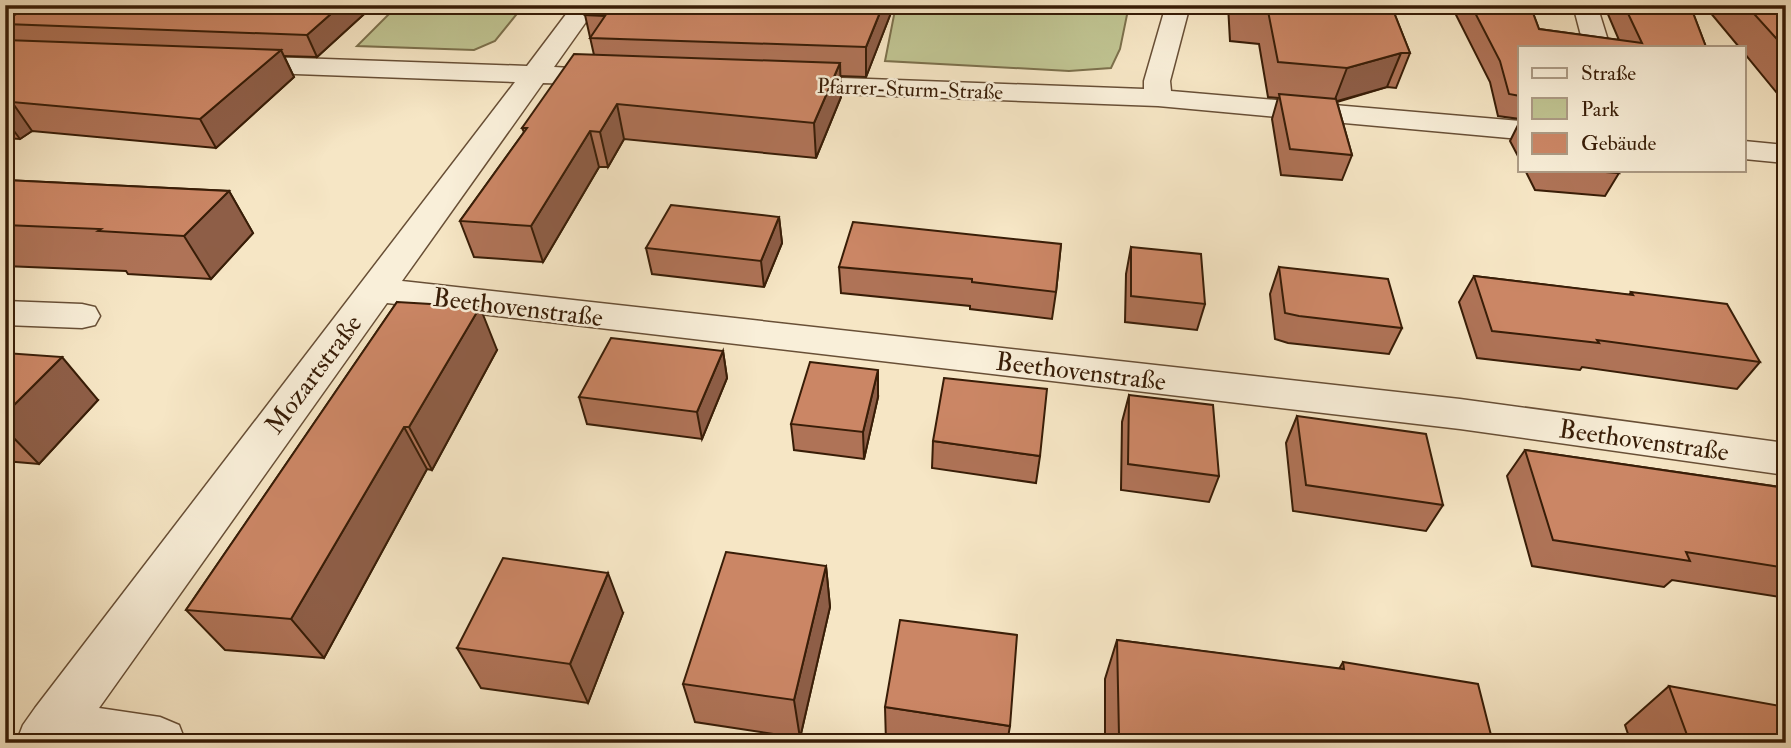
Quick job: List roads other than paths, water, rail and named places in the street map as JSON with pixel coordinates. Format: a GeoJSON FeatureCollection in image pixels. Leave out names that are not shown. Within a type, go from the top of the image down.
{"type":"FeatureCollection","features":[{"type":"Feature","properties":{"kind":"street","name":"Mozartstraße"},"geometry":{"type":"LineString","coordinates":[[48,735],[586,5]]}},
{"type":"Feature","properties":{"kind":"street"},"geometry":{"type":"LineString","coordinates":[[1158,98],[1157,81],[1178,5]]}},
{"type":"Feature","properties":{"kind":"street"},"geometry":{"type":"LineString","coordinates":[[1584,5],[1597,46]]}},
{"type":"Feature","properties":{"kind":"street"},"geometry":{"type":"LineString","coordinates":[[206,63],[633,78]]}},
{"type":"Feature","properties":{"kind":"street","name":"Pfarrer-Sturm-Straße"},"geometry":{"type":"LineString","coordinates":[[757,83],[1158,98],[1518,130]]}},
{"type":"Feature","properties":{"kind":"street"},"geometry":{"type":"LineString","coordinates":[[1746,150],[1786,154]]}},
{"type":"Feature","properties":{"kind":"street","name":"Beethovenstraße"},"geometry":{"type":"LineString","coordinates":[[376,290],[1460,414],[1786,459]]}},
{"type":"Feature","properties":{"kind":"street"},"geometry":{"type":"LineString","coordinates":[[5,313],[82,316]]}},
{"type":"Feature","properties":{"kind":"street"},"geometry":{"type":"LineString","coordinates":[[48,735],[160,743]]}}]}
